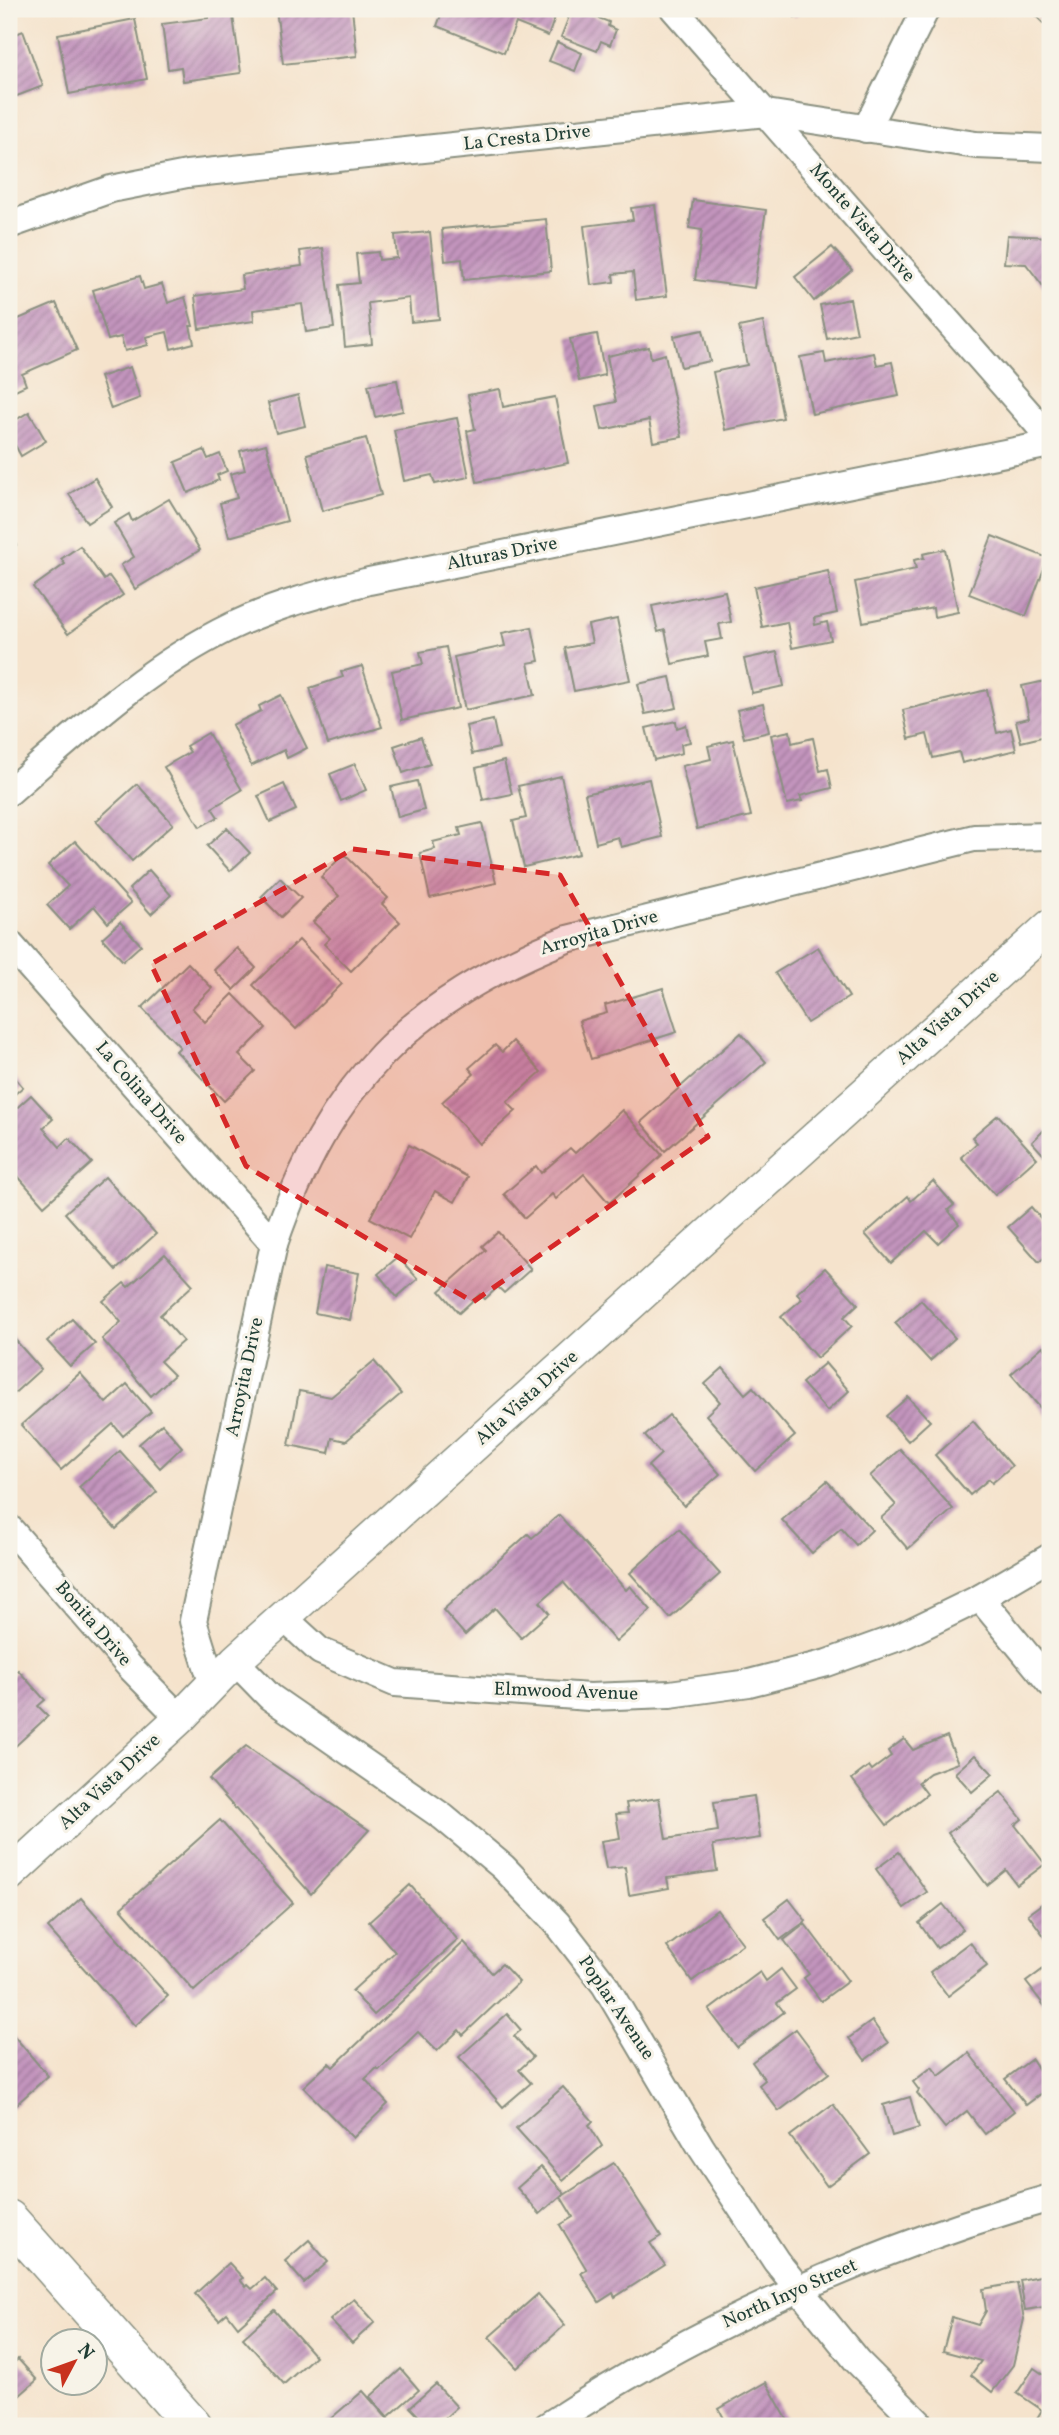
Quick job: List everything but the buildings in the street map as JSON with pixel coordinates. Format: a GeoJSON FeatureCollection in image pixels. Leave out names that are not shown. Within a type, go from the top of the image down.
{"type":"FeatureCollection","features":[{"type":"Feature","properties":{"kind":"main road"},"geometry":{"type":"LineString","coordinates":[[9,2219],[193,2426]]}},
{"type":"Feature","properties":{"kind":"street","name":"Monte Vista Drive"},"geometry":{"type":"LineString","coordinates":[[674,9],[1050,438]]}},
{"type":"Feature","properties":{"kind":"street"},"geometry":{"type":"LineString","coordinates":[[866,129],[926,9]]}},
{"type":"Feature","properties":{"kind":"street","name":"La Cresta Drive"},"geometry":{"type":"LineString","coordinates":[[9,225],[50,208],[111,190],[187,174],[766,113],[976,145],[1050,148]]}},
{"type":"Feature","properties":{"kind":"street","name":"Alturas Drive"},"geometry":{"type":"LineString","coordinates":[[9,792],[120,696],[170,660],[232,625],[300,599],[369,580],[1050,444]]}},
{"type":"Feature","properties":{"kind":"street","name":"Arroyita Drive"},"geometry":{"type":"LineString","coordinates":[[213,1685],[193,1621],[274,1244],[292,1192],[319,1137],[354,1086],[401,1035],[456,992],[510,962],[567,939],[974,838],[1050,836]]}},
{"type":"Feature","properties":{"kind":"street","name":"Alta Vista Drive"},"geometry":{"type":"LineString","coordinates":[[9,1875],[180,1718],[235,1661],[1050,926]]}},
{"type":"Feature","properties":{"kind":"street","name":"La Colina Drive"},"geometry":{"type":"LineString","coordinates":[[9,943],[274,1244]]}},
{"type":"Feature","properties":{"kind":"street","name":"Bonita Drive"},"geometry":{"type":"LineString","coordinates":[[9,1528],[130,1667],[180,1718]]}},
{"type":"Feature","properties":{"kind":"street","name":"Elmwood Avenue"},"geometry":{"type":"LineString","coordinates":[[284,1618],[320,1651],[395,1683],[603,1697],[670,1694],[749,1683],[827,1663],[902,1636],[980,1598],[1050,1557]]}},
{"type":"Feature","properties":{"kind":"street"},"geometry":{"type":"LineString","coordinates":[[980,1598],[1050,1683]]}},
{"type":"Feature","properties":{"kind":"street","name":"Poplar Avenue"},"geometry":{"type":"LineString","coordinates":[[235,1661],[270,1697],[443,1817],[503,1867],[557,1923],[605,1985],[701,2147],[796,2288],[857,2361],[922,2426]]}},
{"type":"Feature","properties":{"kind":"street","name":"North Inyo Street"},"geometry":{"type":"LineString","coordinates":[[547,2426],[616,2380],[700,2334],[796,2288],[901,2246],[1050,2198]]}},
{"type":"Feature","properties":{"kind":"highlighted area"},"geometry":{"type":"Polygon","coordinates":[[[353,849],[560,875],[708,1137],[473,1302],[246,1166],[151,964],[353,849]]]}}]}
